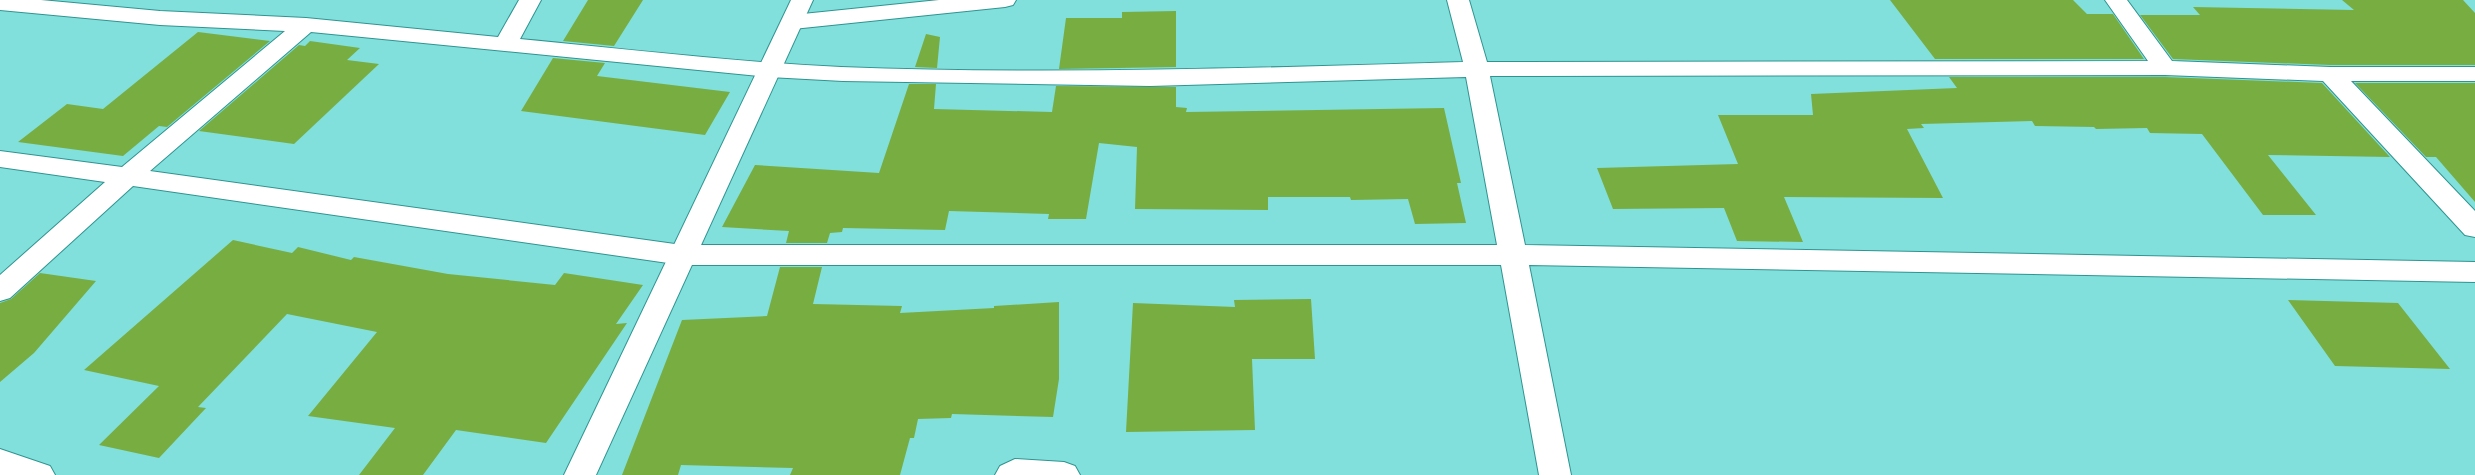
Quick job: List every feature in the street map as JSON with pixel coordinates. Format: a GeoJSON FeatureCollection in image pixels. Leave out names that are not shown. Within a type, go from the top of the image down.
{"type":"FeatureCollection","features":[{"type":"Feature","properties":{"kind":"street"},"geometry":{"type":"LineString","coordinates":[[505,44],[530,0]]}},
{"type":"Feature","properties":{"kind":"street"},"geometry":{"type":"LineString","coordinates":[[580,475],[802,0]]}},
{"type":"Feature","properties":{"kind":"street"},"geometry":{"type":"LineString","coordinates":[[793,22],[1005,0]]}},
{"type":"Feature","properties":{"kind":"street"},"geometry":{"type":"LineString","coordinates":[[1458,0],[1477,69],[1555,475]]}},
{"type":"Feature","properties":{"kind":"street"},"geometry":{"type":"LineString","coordinates":[[2116,0],[2165,68]]}},
{"type":"Feature","properties":{"kind":"street"},"geometry":{"type":"LineString","coordinates":[[0,4],[160,18],[306,25],[769,70],[853,74],[1150,79],[1477,69],[2165,68],[2330,74],[2475,74]]}},
{"type":"Feature","properties":{"kind":"street"},"geometry":{"type":"LineString","coordinates":[[0,291],[127,177],[306,25]]}},
{"type":"Feature","properties":{"kind":"street"},"geometry":{"type":"LineString","coordinates":[[2330,74],[2475,228]]}},
{"type":"Feature","properties":{"kind":"street"},"geometry":{"type":"LineString","coordinates":[[0,159],[682,255],[1513,256],[2475,272]]}},
{"type":"Feature","properties":{"kind":"street"},"geometry":{"type":"LineString","coordinates":[[0,462],[39,475]]}},
{"type":"Feature","properties":{"kind":"street"},"geometry":{"type":"LineString","coordinates":[[1011,475],[1015,472],[1064,475]]}},
{"type":"Feature","properties":{"kind":"building"},"geometry":{"type":"Polygon","coordinates":[[[588,0],[643,0],[614,46],[563,41],[588,0]]]}},
{"type":"Feature","properties":{"kind":"building"},"geometry":{"type":"Polygon","coordinates":[[[1890,0],[2073,0],[2087,14],[2113,14],[2144,59],[1935,59],[1890,0]]]}},
{"type":"Feature","properties":{"kind":"building"},"geometry":{"type":"Polygon","coordinates":[[[2342,0],[2463,0],[2475,13],[2475,65],[2330,65],[2173,59],[2140,15],[2200,15],[2193,7],[2354,10],[2342,0]]]}},
{"type":"Feature","properties":{"kind":"building"},"geometry":{"type":"Polygon","coordinates":[[[1176,11],[1176,67],[1059,69],[1066,18],[1122,18],[1122,12],[1176,11]]]}},
{"type":"Feature","properties":{"kind":"building"},"geometry":{"type":"Polygon","coordinates":[[[198,32],[270,41],[167,127],[159,126],[123,156],[18,142],[67,104],[103,109],[198,32]]]}},
{"type":"Feature","properties":{"kind":"building"},"geometry":{"type":"Polygon","coordinates":[[[926,34],[940,37],[937,68],[915,67],[926,34]]]}},
{"type":"Feature","properties":{"kind":"building"},"geometry":{"type":"Polygon","coordinates":[[[310,41],[360,48],[347,60],[379,64],[294,144],[199,131],[299,45],[305,46],[310,41]]]}},
{"type":"Feature","properties":{"kind":"building"},"geometry":{"type":"Polygon","coordinates":[[[553,58],[605,63],[597,76],[730,92],[705,135],[521,111],[553,58]]]}},
{"type":"Feature","properties":{"kind":"building"},"geometry":{"type":"Polygon","coordinates":[[[1949,77],[2165,77],[2322,83],[2390,157],[2268,155],[2316,215],[2263,215],[2202,134],[2150,133],[2147,128],[2096,129],[2094,127],[2035,126],[2032,121],[1921,124],[1924,128],[1907,129],[1943,198],[1784,197],[1803,242],[1737,241],[1724,208],[1613,209],[1597,168],[1738,164],[1718,115],[1813,115],[1811,94],[1957,88],[1949,77]]]}},
{"type":"Feature","properties":{"kind":"building"},"geometry":{"type":"Polygon","coordinates":[[[2355,83],[2475,83],[2475,202],[2436,157],[2426,157],[2355,83]]]}},
{"type":"Feature","properties":{"kind":"building"},"geometry":{"type":"Polygon","coordinates":[[[909,84],[936,84],[934,109],[1052,112],[1056,86],[1176,87],[1176,107],[1187,108],[1186,112],[1444,108],[1461,183],[1457,183],[1466,223],[1415,224],[1408,199],[1351,200],[1350,197],[1268,197],[1268,210],[1135,209],[1137,147],[1099,143],[1086,219],[1048,219],[1049,214],[949,211],[945,230],[843,228],[842,232],[830,233],[827,243],[786,243],[789,231],[722,227],[755,165],[879,173],[909,84]]]}},
{"type":"Feature","properties":{"kind":"building"},"geometry":{"type":"Polygon","coordinates":[[[233,240],[292,253],[298,247],[351,260],[354,257],[448,274],[555,285],[564,273],[643,285],[616,324],[627,323],[546,443],[456,430],[423,475],[359,475],[395,428],[308,416],[377,332],[287,314],[198,407],[206,408],[159,458],[99,445],[159,386],[84,370],[233,240]]]}},
{"type":"Feature","properties":{"kind":"building"},"geometry":{"type":"Polygon","coordinates":[[[780,267],[822,267],[813,304],[902,306],[900,313],[1059,302],[1059,379],[1053,417],[952,414],[951,418],[918,419],[914,438],[910,438],[900,475],[790,475],[793,468],[681,465],[678,475],[622,475],[682,320],[767,316],[780,267]]]}},
{"type":"Feature","properties":{"kind":"building"},"geometry":{"type":"Polygon","coordinates":[[[40,273],[96,281],[34,353],[0,382],[0,303],[11,299],[40,273]]]}},
{"type":"Feature","properties":{"kind":"building"},"geometry":{"type":"Polygon","coordinates":[[[1311,299],[1315,359],[1252,359],[1255,430],[1126,432],[1133,303],[1235,307],[1234,300],[1311,299]]]}},
{"type":"Feature","properties":{"kind":"building"},"geometry":{"type":"Polygon","coordinates":[[[2288,300],[2398,303],[2450,369],[2335,366],[2288,300]]]}}]}
